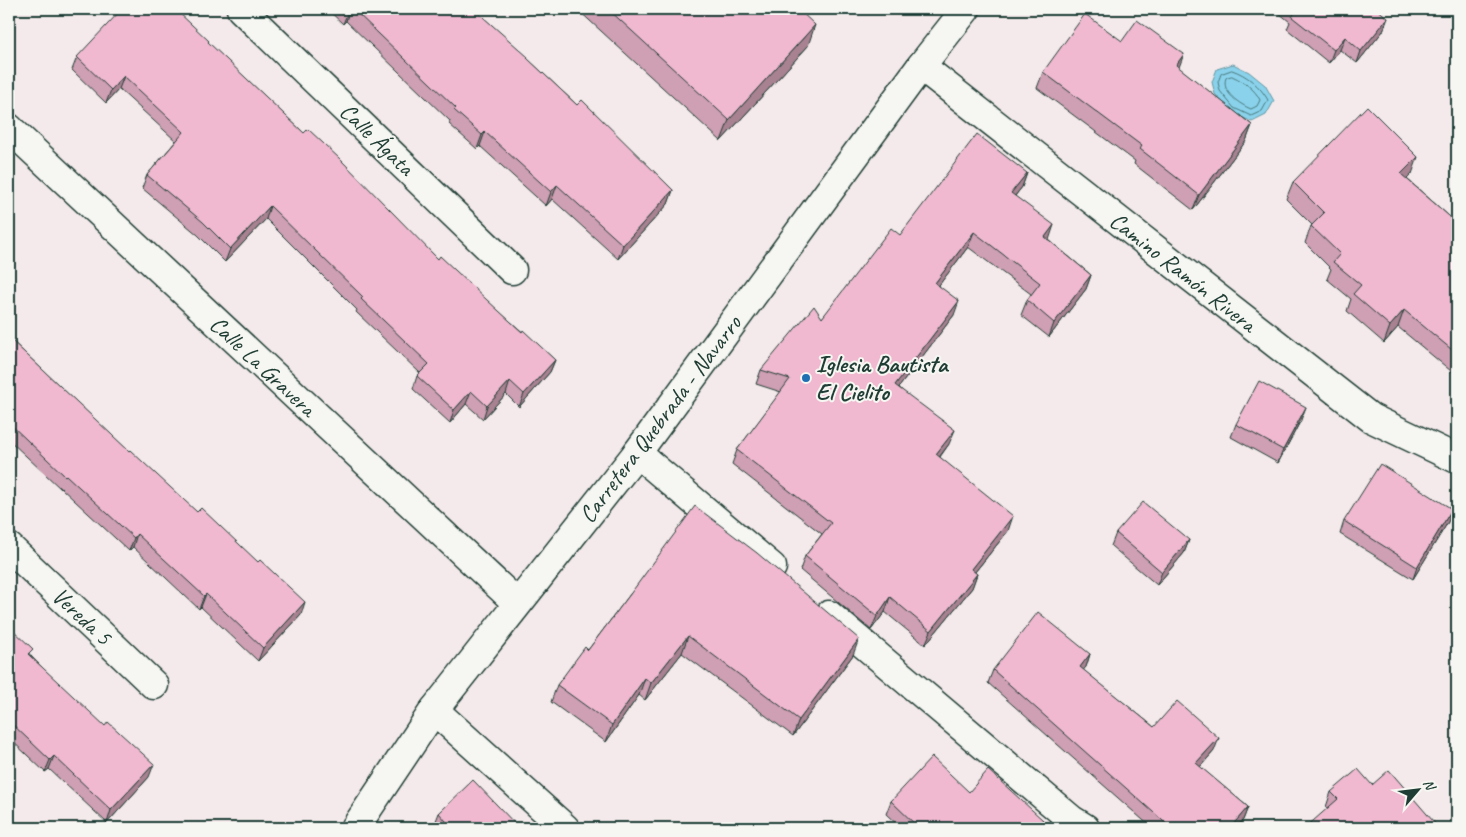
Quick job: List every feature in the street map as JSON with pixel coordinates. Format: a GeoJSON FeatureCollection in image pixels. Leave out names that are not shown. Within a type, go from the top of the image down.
{"type":"FeatureCollection","features":[{"type":"Feature","properties":{"kind":"street","name":"Calle Ágata"},"geometry":{"type":"LineString","coordinates":[[241,9],[512,270]]}},
{"type":"Feature","properties":{"kind":"street","name":"Carretera Quebrada - Navarro"},"geometry":{"type":"LineString","coordinates":[[354,828],[434,710],[637,453],[921,66],[966,9]]}},
{"type":"Feature","properties":{"kind":"street","name":"Camino Ramón Rivera"},"geometry":{"type":"LineString","coordinates":[[921,66],[1371,418],[1457,459]]}},
{"type":"Feature","properties":{"kind":"street","name":"Calle La Gravera"},"geometry":{"type":"LineString","coordinates":[[9,128],[517,603]]}},
{"type":"Feature","properties":{"kind":"street"},"geometry":{"type":"LineString","coordinates":[[637,453],[790,582]]}},
{"type":"Feature","properties":{"kind":"street","name":"Vereda 5"},"geometry":{"type":"LineString","coordinates":[[9,547],[154,685]]}},
{"type":"Feature","properties":{"kind":"street"},"geometry":{"type":"LineString","coordinates":[[812,601],[1072,820],[1085,828]]}},
{"type":"Feature","properties":{"kind":"street"},"geometry":{"type":"LineString","coordinates":[[434,710],[565,828]]}},
{"type":"Feature","properties":{"kind":"water"},"geometry":{"type":"Polygon","coordinates":[[[1233,64],[1249,72],[1265,85],[1274,101],[1266,115],[1252,122],[1231,112],[1215,94],[1212,82],[1217,69],[1233,64]]]}},
{"type":"Feature","properties":{"kind":"building"},"geometry":{"type":"Polygon","coordinates":[[[122,9],[175,9],[304,133],[308,129],[340,159],[438,259],[440,256],[555,360],[524,394],[510,381],[487,406],[471,391],[454,410],[417,376],[429,364],[361,299],[363,297],[270,206],[230,249],[203,222],[147,175],[184,132],[124,76],[111,90],[77,57],[122,9]]]}},
{"type":"Feature","properties":{"kind":"building"},"geometry":{"type":"Polygon","coordinates":[[[353,9],[474,9],[528,57],[577,105],[582,100],[673,190],[623,245],[557,185],[551,192],[485,132],[482,135],[454,110],[456,108],[353,9]]]}},
{"type":"Feature","properties":{"kind":"building"},"geometry":{"type":"Polygon","coordinates":[[[608,9],[798,9],[815,25],[729,120],[608,9]]]}},
{"type":"Feature","properties":{"kind":"building"},"geometry":{"type":"Polygon","coordinates":[[[1294,9],[1377,9],[1388,18],[1361,51],[1345,37],[1334,50],[1292,17],[1296,11],[1294,9]]]}},
{"type":"Feature","properties":{"kind":"building"},"geometry":{"type":"Polygon","coordinates":[[[1085,14],[1122,41],[1137,20],[1184,54],[1176,65],[1252,125],[1199,195],[1140,149],[1142,146],[1043,72],[1085,14]]]}},
{"type":"Feature","properties":{"kind":"building"},"geometry":{"type":"Polygon","coordinates":[[[1367,106],[1418,157],[1401,174],[1457,223],[1457,354],[1404,310],[1390,326],[1353,294],[1361,285],[1333,262],[1340,254],[1311,226],[1324,213],[1293,182],[1367,106]]]}},
{"type":"Feature","properties":{"kind":"building"},"geometry":{"type":"Polygon","coordinates":[[[977,134],[1027,173],[1011,193],[1054,225],[1045,237],[1091,275],[1054,323],[1027,300],[1040,283],[974,232],[935,283],[959,301],[895,385],[955,430],[936,454],[1013,516],[971,569],[977,574],[931,631],[890,597],[877,616],[805,556],[831,523],[737,450],[790,379],[761,370],[814,306],[822,318],[891,228],[900,235],[977,134]]]}},
{"type":"Feature","properties":{"kind":"building"},"geometry":{"type":"Polygon","coordinates":[[[9,338],[197,512],[201,508],[258,562],[260,560],[305,602],[263,648],[206,594],[204,596],[137,534],[134,538],[9,423],[9,338]]]}},
{"type":"Feature","properties":{"kind":"building"},"geometry":{"type":"Polygon","coordinates":[[[1259,381],[1306,407],[1283,450],[1236,424],[1259,381]]]}},
{"type":"Feature","properties":{"kind":"building"},"geometry":{"type":"Polygon","coordinates":[[[1380,464],[1452,509],[1417,567],[1344,521],[1380,464]]]}},
{"type":"Feature","properties":{"kind":"building"},"geometry":{"type":"Polygon","coordinates":[[[1143,502],[1189,540],[1162,572],[1116,533],[1143,502]]]}},
{"type":"Feature","properties":{"kind":"building"},"geometry":{"type":"Polygon","coordinates":[[[695,506],[757,553],[859,639],[799,720],[688,636],[651,683],[645,678],[612,725],[557,685],[585,647],[588,650],[695,506]]]}},
{"type":"Feature","properties":{"kind":"building"},"geometry":{"type":"Polygon","coordinates":[[[1038,612],[1090,654],[1080,667],[1154,727],[1177,701],[1219,738],[1196,763],[1248,807],[1230,828],[1171,828],[993,670],[1038,612]]]}},
{"type":"Feature","properties":{"kind":"building"},"geometry":{"type":"Polygon","coordinates":[[[9,626],[33,649],[28,654],[105,726],[108,722],[154,764],[111,810],[54,756],[50,760],[9,721],[9,626]]]}},
{"type":"Feature","properties":{"kind":"building"},"geometry":{"type":"Polygon","coordinates":[[[932,757],[969,792],[988,770],[1043,820],[1035,828],[919,828],[891,801],[932,757]]]}},
{"type":"Feature","properties":{"kind":"building"},"geometry":{"type":"Polygon","coordinates":[[[1358,769],[1372,785],[1389,770],[1439,828],[1305,828],[1338,799],[1331,792],[1358,769]]]}},
{"type":"Feature","properties":{"kind":"building"},"geometry":{"type":"Polygon","coordinates":[[[473,780],[519,828],[452,828],[439,813],[473,780]]]}},
{"type":"Feature","properties":{"kind":"place","name":"Iglesia Bautista El Cielito"},"geometry":{"type":"Point","coordinates":[806,378]}}]}
